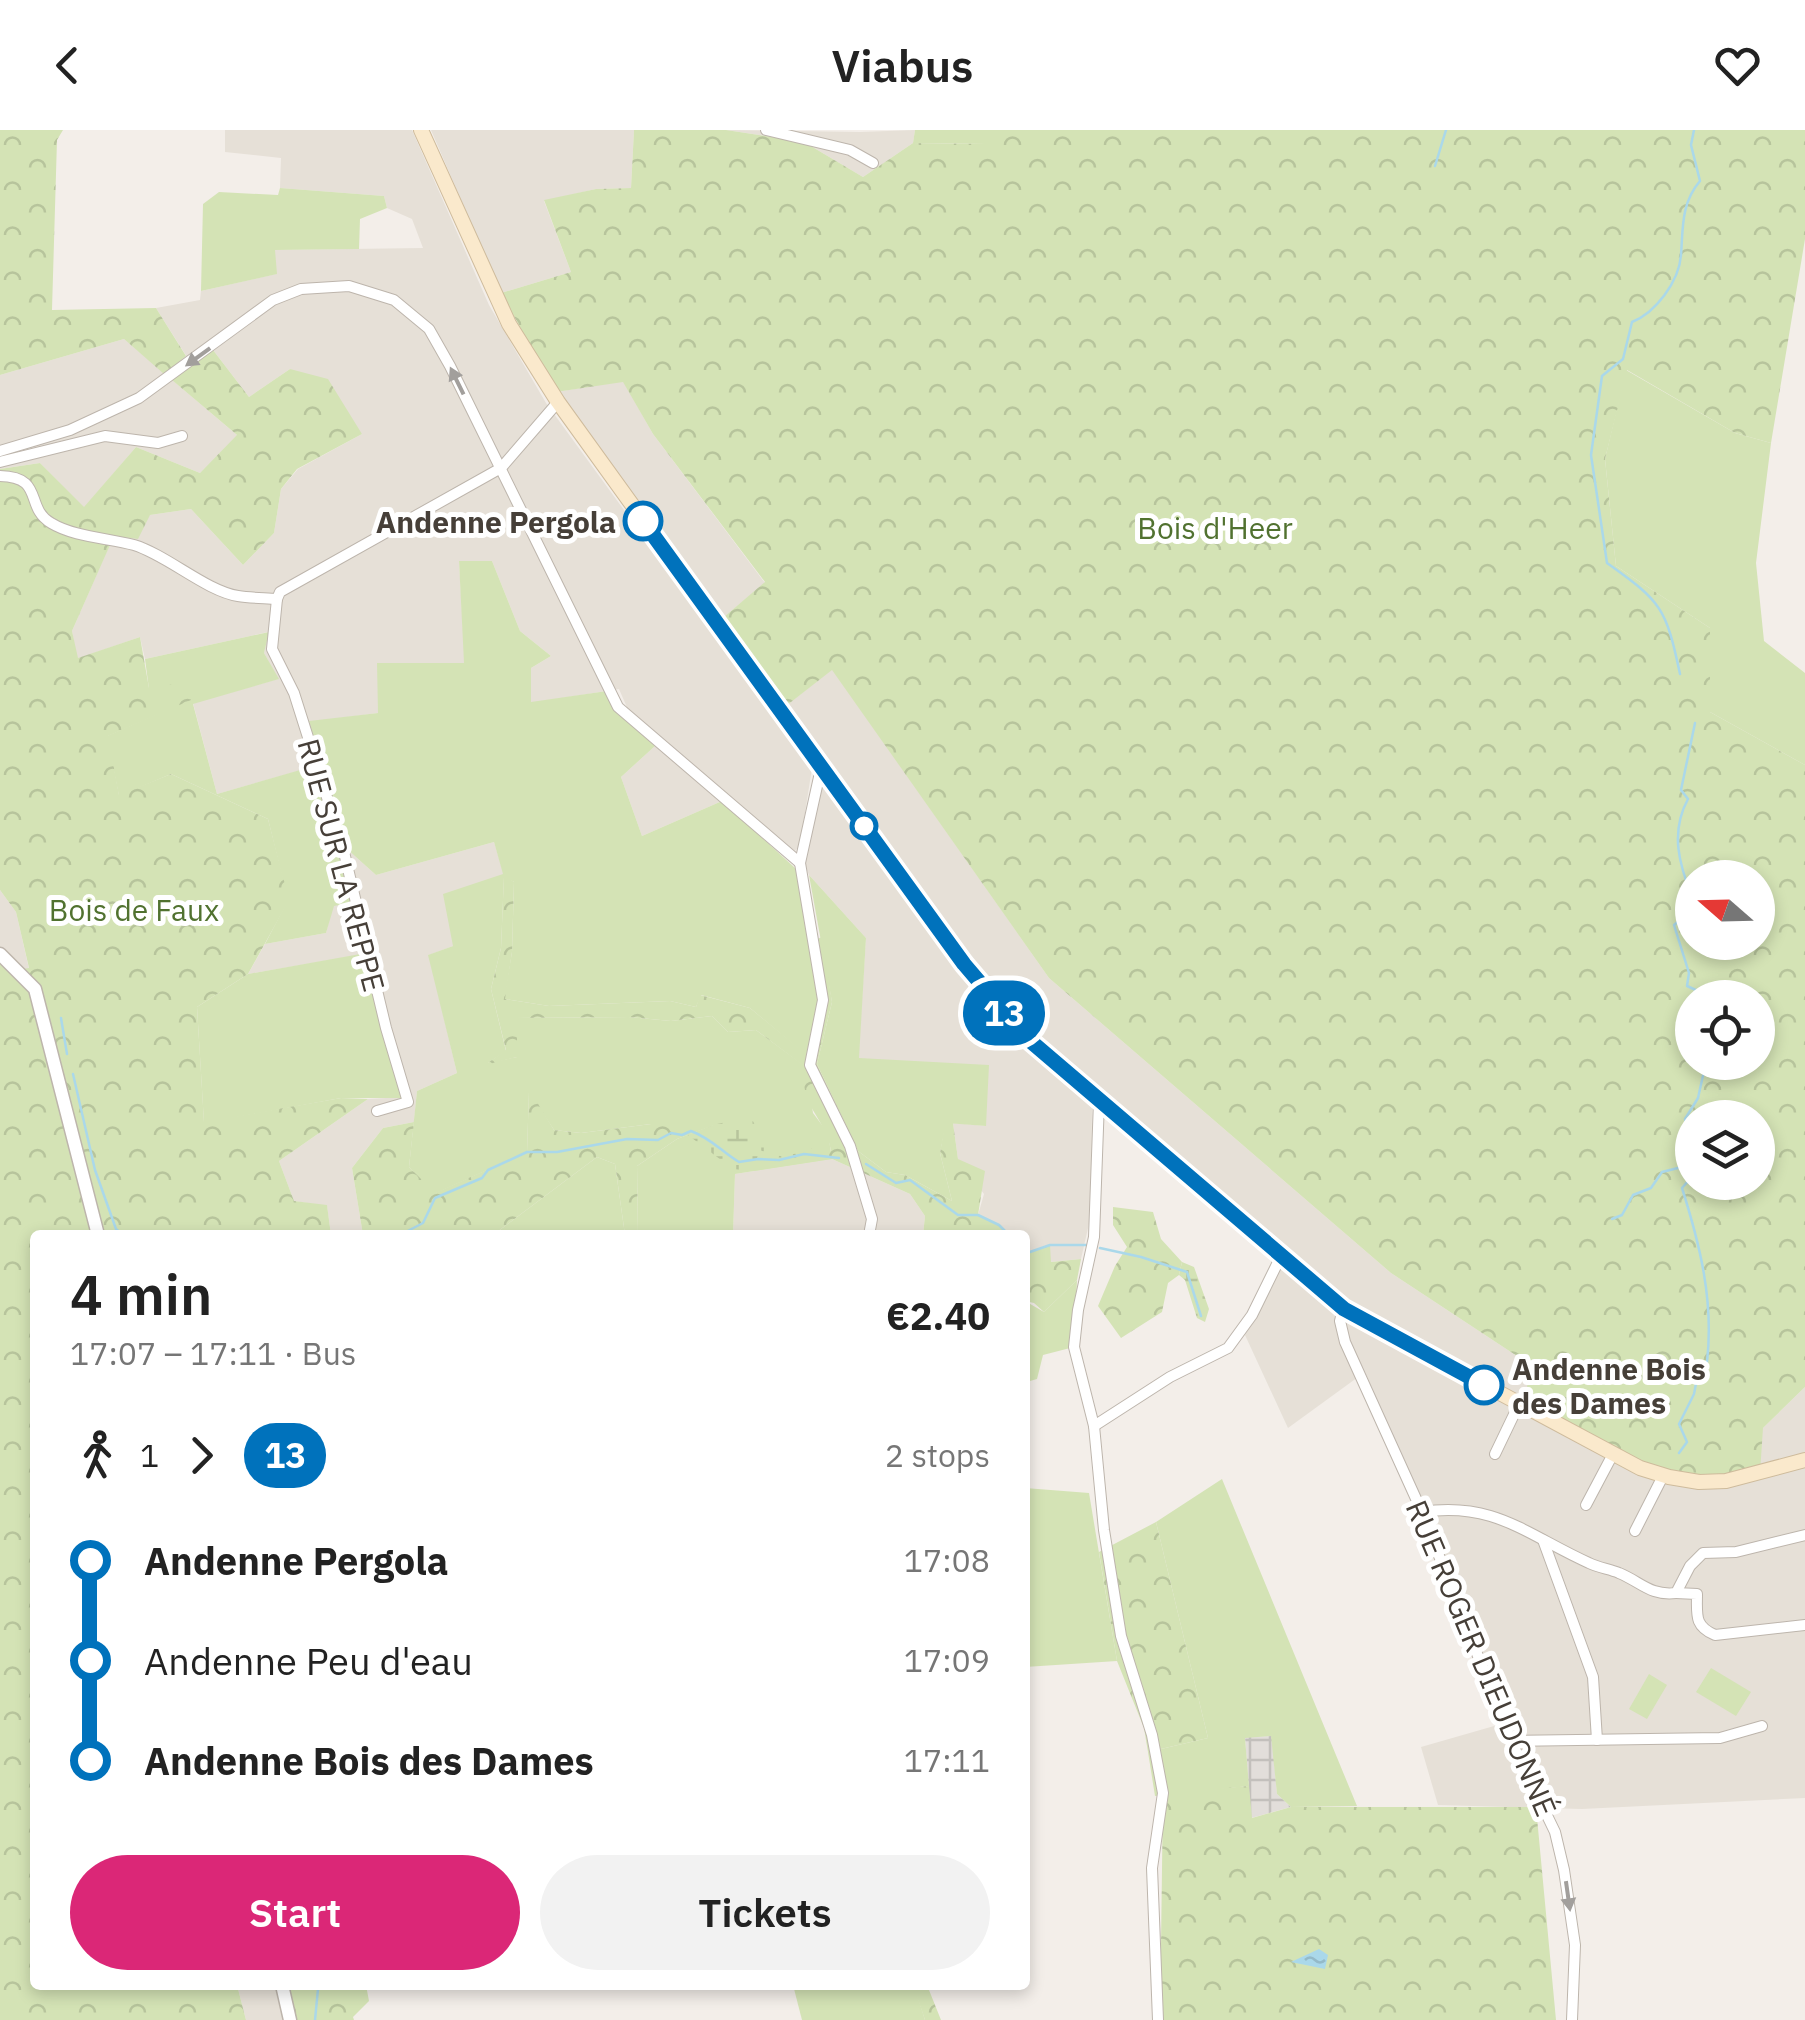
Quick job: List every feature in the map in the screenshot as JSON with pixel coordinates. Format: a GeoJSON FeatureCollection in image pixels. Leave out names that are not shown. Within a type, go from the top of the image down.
{"type":"FeatureCollection","features":[{"type":"Feature","properties":{"kind":"main road"},"geometry":{"type":"LineString","coordinates":[[421,130],[509,324],[558,402],[992,1001],[1028,1039],[1344,1309],[1614,1454],[1664,1476],[1699,1482],[1726,1481],[1805,1460]]}},
{"type":"Feature","properties":{"kind":"street"},"geometry":{"type":"LineString","coordinates":[[766,130],[850,150],[873,163]]}},
{"type":"Feature","properties":{"kind":"street"},"geometry":{"type":"LineString","coordinates":[[0,451],[70,430],[140,398],[273,300],[301,289],[333,285],[382,295],[429,329],[618,708],[800,863]]}},
{"type":"Feature","properties":{"kind":"street"},"geometry":{"type":"LineString","coordinates":[[0,476],[24,480],[33,489],[36,506],[47,521],[60,527],[138,546],[234,596],[277,598],[280,592],[389,528],[501,468],[558,402]]}},
{"type":"Feature","properties":{"kind":"street"},"geometry":{"type":"LineString","coordinates":[[0,462],[105,436],[158,443],[182,436]]}},
{"type":"Feature","properties":{"kind":"street","name":"RUE SUR LA REPPE"},"geometry":{"type":"LineString","coordinates":[[277,598],[272,650],[294,692],[343,848],[408,1102],[377,1111]]}},
{"type":"Feature","properties":{"kind":"street"},"geometry":{"type":"LineString","coordinates":[[821,768],[800,863],[823,1000],[810,1065],[850,1146],[872,1220],[871,1230]]}},
{"type":"Feature","properties":{"kind":"street"},"geometry":{"type":"LineString","coordinates":[[0,954],[36,990],[97,1230]]}},
{"type":"Feature","properties":{"kind":"street"},"geometry":{"type":"LineString","coordinates":[[1099,1101],[1094,1237],[1074,1347],[1094,1426],[1104,1530],[1121,1636],[1152,1735],[1163,1793],[1152,1868],[1158,2020]]}},
{"type":"Feature","properties":{"kind":"street"},"geometry":{"type":"LineString","coordinates":[[1094,1426],[1170,1376],[1228,1348],[1252,1314],[1281,1256]]}},
{"type":"Feature","properties":{"kind":"street","name":"RUE ROGER DIEUDONNÉ"},"geometry":{"type":"LineString","coordinates":[[1344,1309],[1340,1322],[1344,1342],[1422,1512],[1511,1742],[1555,1832],[1575,1944],[1572,2020]]}},
{"type":"Feature","properties":{"kind":"street"},"geometry":{"type":"LineString","coordinates":[[1495,1454],[1520,1404]]}},
{"type":"Feature","properties":{"kind":"street"},"geometry":{"type":"LineString","coordinates":[[1586,1505],[1614,1454]]}},
{"type":"Feature","properties":{"kind":"street"},"geometry":{"type":"LineString","coordinates":[[1635,1531],[1664,1476]]}},
{"type":"Feature","properties":{"kind":"street"},"geometry":{"type":"LineString","coordinates":[[1422,1512],[1452,1508],[1480,1511],[1594,1566],[1618,1572],[1660,1595],[1697,1594],[1696,1620],[1715,1636],[1805,1625]]}},
{"type":"Feature","properties":{"kind":"street"},"geometry":{"type":"LineString","coordinates":[[1676,1592],[1703,1553],[1736,1552],[1805,1535]]}},
{"type":"Feature","properties":{"kind":"street"},"geometry":{"type":"LineString","coordinates":[[1542,1540],[1593,1677],[1597,1740]]}},
{"type":"Feature","properties":{"kind":"street"},"geometry":{"type":"LineString","coordinates":[[1511,1742],[1720,1738],[1762,1726]]}},
{"type":"Feature","properties":{"kind":"street"},"geometry":{"type":"LineString","coordinates":[[283,1990],[290,2020]]}},
{"type":"Feature","properties":{"kind":"shaded area"},"geometry":{"type":"Polygon","coordinates":[[[225,130],[412,130],[489,305],[546,403],[812,768],[800,845],[795,851],[629,712],[619,689],[531,703],[531,668],[551,656],[520,631],[492,561],[459,561],[465,664],[378,713],[310,722],[323,764],[217,794],[193,703],[278,679],[264,653],[268,632],[145,659],[140,637],[77,659],[72,631],[114,535],[150,515],[191,509],[243,565],[274,533],[281,489],[298,469],[362,434],[290,369],[249,397],[213,350],[192,365],[156,308],[200,300],[201,291],[276,274],[274,250],[423,248],[412,219],[387,208],[384,196],[280,188],[281,158],[225,152],[225,130]]]}},
{"type":"Feature","properties":{"kind":"shaded area"},"geometry":{"type":"Polygon","coordinates":[[[431,130],[634,130],[631,188],[596,189],[544,201],[571,272],[501,293],[431,130]]]}},
{"type":"Feature","properties":{"kind":"shaded area"},"geometry":{"type":"Polygon","coordinates":[[[726,130],[915,130],[913,143],[863,177],[804,142],[726,130]]]}},
{"type":"Feature","properties":{"kind":"shaded area"},"geometry":{"type":"Polygon","coordinates":[[[124,339],[238,436],[200,473],[136,447],[84,508],[40,463],[0,469],[0,375],[124,339]]]}},
{"type":"Feature","properties":{"kind":"shaded area"},"geometry":{"type":"Polygon","coordinates":[[[623,381],[653,434],[765,583],[724,617],[556,392],[623,381]]]}},
{"type":"Feature","properties":{"kind":"shaded area"},"geometry":{"type":"Polygon","coordinates":[[[832,669],[1049,978],[1391,1273],[1529,1364],[1763,1428],[1805,1387],[1805,1798],[1582,1809],[1438,1805],[1421,1747],[1508,1722],[1455,1580],[1365,1372],[1288,1428],[1245,1335],[1287,1255],[1107,1100],[1007,1007],[975,967],[786,706],[832,669]]]}},
{"type":"Feature","properties":{"kind":"shaded area"},"geometry":{"type":"Polygon","coordinates":[[[655,746],[722,801],[642,836],[621,777],[655,746]]]}},
{"type":"Feature","properties":{"kind":"shaded area"},"geometry":{"type":"Polygon","coordinates":[[[821,780],[997,1023],[1092,1108],[1091,1215],[1081,1259],[1050,1262],[1050,1246],[1030,1252],[1030,1230],[1004,1230],[978,1215],[984,1194],[958,1159],[953,1123],[986,1126],[858,1059],[866,938],[809,875],[804,863],[821,780]]]}},
{"type":"Feature","properties":{"kind":"shaded area"},"geometry":{"type":"Polygon","coordinates":[[[494,842],[504,875],[453,946],[429,955],[457,1073],[417,1091],[414,1122],[383,1128],[352,1168],[362,1230],[330,1230],[327,1206],[294,1201],[279,1161],[368,1099],[404,1097],[365,954],[248,974],[265,944],[326,933],[347,849],[376,875],[494,842]]]}},
{"type":"Feature","properties":{"kind":"shaded area"},"geometry":{"type":"Polygon","coordinates":[[[0,890],[16,912],[29,969],[9,971],[0,963],[0,890]]]}},
{"type":"Feature","properties":{"kind":"shaded area"},"geometry":{"type":"Polygon","coordinates":[[[832,1159],[910,1194],[925,1216],[924,1230],[733,1230],[735,1174],[832,1159]]]}},
{"type":"Feature","properties":{"kind":"shaded area"},"geometry":{"type":"Polygon","coordinates":[[[1272,1736],[1277,1794],[1291,1807],[1251,1818],[1245,1737],[1272,1736]]]}},
{"type":"Feature","properties":{"kind":"shaded area"},"geometry":{"type":"Polygon","coordinates":[[[238,1990],[283,1990],[290,2020],[246,2020],[238,1990]]]}},
{"type":"Feature","properties":{"kind":"green space"},"geometry":{"type":"Polygon","coordinates":[[[0,130],[63,130],[57,140],[52,310],[156,308],[186,356],[164,374],[124,339],[0,375],[0,130]]]}},
{"type":"Feature","properties":{"kind":"green space","name":"Bois d'Heer"},"geometry":{"type":"Polygon","coordinates":[[[634,130],[726,130],[804,142],[863,177],[913,143],[985,144],[985,130],[1805,130],[1805,239],[1771,443],[1735,433],[1627,370],[1605,459],[1616,566],[1710,628],[1710,712],[1805,765],[1805,1387],[1763,1428],[1760,1473],[1726,1481],[1663,1476],[1526,1401],[1529,1364],[1391,1273],[1049,978],[832,670],[786,706],[724,617],[765,582],[653,434],[623,382],[556,392],[501,293],[571,272],[544,200],[596,189],[631,188],[634,130]]]}},
{"type":"Feature","properties":{"kind":"green space"},"geometry":{"type":"Polygon","coordinates":[[[915,130],[985,130],[985,144],[913,143],[915,130]]]}},
{"type":"Feature","properties":{"kind":"green space"},"geometry":{"type":"Polygon","coordinates":[[[280,188],[384,196],[387,208],[360,219],[359,249],[275,250],[277,274],[201,291],[203,204],[219,192],[278,195],[280,188]]]}},
{"type":"Feature","properties":{"kind":"green space","name":"Bois de Faux"},"geometry":{"type":"Polygon","coordinates":[[[213,350],[249,397],[290,369],[328,379],[362,434],[297,469],[281,489],[274,533],[243,565],[191,509],[150,515],[138,539],[114,536],[72,631],[78,658],[140,637],[149,688],[189,682],[191,700],[108,736],[119,795],[171,774],[268,819],[289,900],[248,974],[197,1007],[204,1122],[341,1098],[368,1099],[279,1161],[294,1201],[327,1205],[330,1230],[30,1230],[30,1990],[238,1990],[246,2020],[0,2020],[0,963],[9,971],[29,968],[16,912],[0,890],[0,469],[40,463],[84,507],[136,447],[200,473],[237,435],[172,380],[213,350]]]}},
{"type":"Feature","properties":{"kind":"green space"},"geometry":{"type":"Polygon","coordinates":[[[1626,370],[1735,433],[1771,443],[1756,563],[1764,641],[1805,673],[1805,765],[1710,712],[1710,628],[1616,566],[1605,459],[1626,370]]]}},
{"type":"Feature","properties":{"kind":"green space"},"geometry":{"type":"Polygon","coordinates":[[[459,561],[492,561],[520,631],[551,656],[531,668],[531,702],[607,691],[618,714],[655,746],[621,777],[642,836],[722,801],[795,868],[820,1001],[806,1055],[750,1008],[701,995],[696,1007],[670,1001],[549,1006],[504,999],[512,952],[514,882],[504,877],[501,948],[491,989],[506,1051],[488,1063],[517,1057],[516,1018],[629,1017],[671,1021],[712,1016],[728,1032],[756,1030],[806,1067],[813,1113],[828,1133],[832,1159],[735,1174],[733,1230],[638,1230],[637,1166],[677,1139],[713,1125],[651,1124],[581,1133],[554,1130],[529,1092],[527,1152],[434,1194],[409,1167],[417,1091],[457,1073],[428,955],[453,946],[443,894],[503,874],[494,842],[376,875],[347,849],[309,721],[378,713],[377,663],[464,663],[459,561]]]}},
{"type":"Feature","properties":{"kind":"green space"},"geometry":{"type":"Polygon","coordinates":[[[269,632],[264,653],[279,679],[193,704],[217,794],[314,766],[353,902],[334,906],[326,933],[265,944],[288,900],[268,819],[171,774],[119,796],[107,736],[191,699],[149,689],[145,659],[269,632]]]}},
{"type":"Feature","properties":{"kind":"green space"},"geometry":{"type":"Polygon","coordinates":[[[504,875],[514,882],[512,952],[505,999],[549,1006],[670,1001],[696,1007],[700,995],[750,1008],[806,1054],[820,1001],[810,942],[822,937],[832,1002],[817,1064],[858,1151],[886,1172],[905,1175],[952,1201],[940,1153],[945,1123],[953,1123],[958,1159],[985,1171],[978,1215],[1004,1230],[924,1230],[925,1216],[910,1194],[832,1159],[754,1171],[759,1150],[784,1157],[812,1148],[831,1151],[828,1139],[805,1092],[805,1067],[756,1030],[728,1032],[712,1016],[671,1021],[629,1017],[517,1018],[517,1057],[485,1065],[506,1050],[491,989],[501,948],[504,875]]]}},
{"type":"Feature","properties":{"kind":"green space"},"geometry":{"type":"Polygon","coordinates":[[[809,875],[866,938],[859,1058],[989,1065],[986,1126],[946,1123],[940,1153],[952,1201],[905,1175],[886,1172],[858,1151],[817,1064],[832,1002],[809,875]]]}},
{"type":"Feature","properties":{"kind":"green space"},"geometry":{"type":"Polygon","coordinates":[[[366,953],[404,1098],[341,1098],[204,1123],[197,1007],[248,974],[366,953]]]}},
{"type":"Feature","properties":{"kind":"green space"},"geometry":{"type":"Polygon","coordinates":[[[529,1089],[554,1130],[581,1133],[651,1124],[717,1124],[677,1139],[637,1166],[638,1230],[624,1230],[615,1164],[597,1157],[500,1230],[362,1230],[352,1168],[383,1128],[414,1122],[409,1167],[435,1193],[527,1152],[529,1089]]]}},
{"type":"Feature","properties":{"kind":"green space"},"geometry":{"type":"Polygon","coordinates":[[[751,1117],[765,1146],[812,1148],[784,1157],[759,1150],[754,1171],[733,1169],[688,1135],[751,1117]]]}},
{"type":"Feature","properties":{"kind":"green space"},"geometry":{"type":"Polygon","coordinates":[[[597,1157],[615,1164],[624,1230],[500,1230],[597,1157]]]}},
{"type":"Feature","properties":{"kind":"green space"},"geometry":{"type":"Polygon","coordinates":[[[1113,1207],[1153,1212],[1161,1239],[1182,1262],[1179,1275],[1168,1283],[1162,1312],[1121,1338],[1098,1306],[1127,1247],[1113,1225],[1113,1207]]]}},
{"type":"Feature","properties":{"kind":"green space"},"geometry":{"type":"Polygon","coordinates":[[[1050,1245],[1051,1262],[1081,1259],[1077,1280],[1044,1312],[1030,1302],[1030,1251],[1050,1245]]]}},
{"type":"Feature","properties":{"kind":"green space"},"geometry":{"type":"Polygon","coordinates":[[[1182,1262],[1194,1267],[1209,1309],[1205,1322],[1197,1318],[1185,1280],[1179,1275],[1182,1262]]]}},
{"type":"Feature","properties":{"kind":"green space"},"geometry":{"type":"Polygon","coordinates":[[[1077,1280],[1074,1347],[1043,1355],[1037,1379],[1030,1381],[1030,1304],[1044,1312],[1077,1280]]]}},
{"type":"Feature","properties":{"kind":"green space"},"geometry":{"type":"Polygon","coordinates":[[[1222,1479],[1357,1806],[1291,1807],[1277,1794],[1271,1736],[1245,1738],[1249,1786],[1155,1796],[1148,1752],[1208,1738],[1156,1522],[1222,1479]]]}},
{"type":"Feature","properties":{"kind":"green space"},"geometry":{"type":"Polygon","coordinates":[[[1030,1488],[1089,1493],[1117,1661],[1030,1667],[1030,1488]]]}},
{"type":"Feature","properties":{"kind":"green space"},"geometry":{"type":"Polygon","coordinates":[[[1156,1522],[1208,1738],[1148,1752],[1144,1728],[1117,1661],[1099,1552],[1156,1522]]]}},
{"type":"Feature","properties":{"kind":"green space"},"geometry":{"type":"Polygon","coordinates":[[[1711,1668],[1751,1692],[1736,1716],[1696,1692],[1711,1668]]]}},
{"type":"Feature","properties":{"kind":"green space"},"geometry":{"type":"Polygon","coordinates":[[[1649,1674],[1667,1685],[1647,1719],[1629,1709],[1649,1674]]]}},
{"type":"Feature","properties":{"kind":"green space"},"geometry":{"type":"Polygon","coordinates":[[[1249,1786],[1252,1818],[1291,1807],[1536,1807],[1556,2020],[1160,2020],[1163,1793],[1249,1786]]]}},
{"type":"Feature","properties":{"kind":"green space"},"geometry":{"type":"Polygon","coordinates":[[[283,1990],[367,1990],[369,2001],[354,2020],[290,2020],[283,1990]]]}},
{"type":"Feature","properties":{"kind":"green space"},"geometry":{"type":"Polygon","coordinates":[[[794,1990],[916,1990],[925,2020],[802,2020],[794,1990]]]}},
{"type":"Feature","properties":{"kind":"green space"},"geometry":{"type":"Polygon","coordinates":[[[915,1990],[929,1990],[941,2020],[925,2020],[915,1990]]]}},
{"type":"Feature","properties":{"kind":"water"},"geometry":{"type":"Polygon","coordinates":[[[1319,1949],[1328,1955],[1325,1969],[1291,1962],[1319,1949]]]}},
{"type":"Feature","properties":{"kind":"waterway"},"geometry":{"type":"LineString","coordinates":[[1435,166],[1446,130]]}},
{"type":"Feature","properties":{"kind":"waterway"},"geometry":{"type":"LineString","coordinates":[[1680,674],[1659,608],[1607,563],[1591,455],[1602,376],[1623,359],[1632,322],[1649,312],[1676,276],[1686,207],[1700,181],[1691,145],[1694,130]]}},
{"type":"Feature","properties":{"kind":"waterway"},"geometry":{"type":"LineString","coordinates":[[1680,860],[1679,824],[1688,799],[1681,790],[1695,723]]}},
{"type":"Feature","properties":{"kind":"waterway"},"geometry":{"type":"LineString","coordinates":[[1675,924],[1675,928]]}},
{"type":"Feature","properties":{"kind":"waterway"},"geometry":{"type":"LineString","coordinates":[[1685,960],[1688,980]]}},
{"type":"Feature","properties":{"kind":"waterway"},"geometry":{"type":"LineString","coordinates":[[61,1018],[67,1054]]}},
{"type":"Feature","properties":{"kind":"waterway"},"geometry":{"type":"LineString","coordinates":[[73,1074],[95,1170],[117,1230]]}},
{"type":"Feature","properties":{"kind":"waterway"},"geometry":{"type":"LineString","coordinates":[[1697,1100],[1702,1080]]}},
{"type":"Feature","properties":{"kind":"waterway"},"geometry":{"type":"LineString","coordinates":[[410,1230],[423,1223],[435,1198],[482,1178],[488,1170],[527,1152],[557,1152],[627,1139],[658,1140],[671,1133],[682,1135],[691,1131],[739,1162],[804,1154],[839,1158]]}},
{"type":"Feature","properties":{"kind":"waterway"},"geometry":{"type":"LineString","coordinates":[[866,1164],[896,1183],[910,1180],[958,1215],[978,1215],[1004,1230]]}},
{"type":"Feature","properties":{"kind":"waterway"},"geometry":{"type":"LineString","coordinates":[[1612,1219],[1622,1215],[1633,1195],[1651,1188],[1662,1172],[1675,1169]]}},
{"type":"Feature","properties":{"kind":"waterway"},"geometry":{"type":"LineString","coordinates":[[1679,1453],[1687,1442],[1679,1424],[1694,1394],[1699,1368],[1707,1362],[1709,1339],[1704,1274],[1685,1200]]}},
{"type":"Feature","properties":{"kind":"waterway"},"geometry":{"type":"LineString","coordinates":[[1030,1252],[1050,1245],[1087,1245]]}},
{"type":"Feature","properties":{"kind":"waterway"},"geometry":{"type":"LineString","coordinates":[[1100,1248],[1187,1272],[1201,1316]]}},
{"type":"Feature","properties":{"kind":"waterway"},"geometry":{"type":"LineString","coordinates":[[315,2020],[318,1990]]}},
{"type":"Feature","properties":{"kind":"bus line","name":"13"},"geometry":{"type":"LineString","coordinates":[[643,521],[964,964],[1028,1039],[1344,1309],[1484,1385]]}},
{"type":"Feature","properties":{"kind":"place","name":"Andenne Pergola"},"geometry":{"type":"Point","coordinates":[643,521]}},
{"type":"Feature","properties":{"kind":"place","name":"Andenne Bois des Dames"},"geometry":{"type":"Point","coordinates":[1484,1385]}}]}
